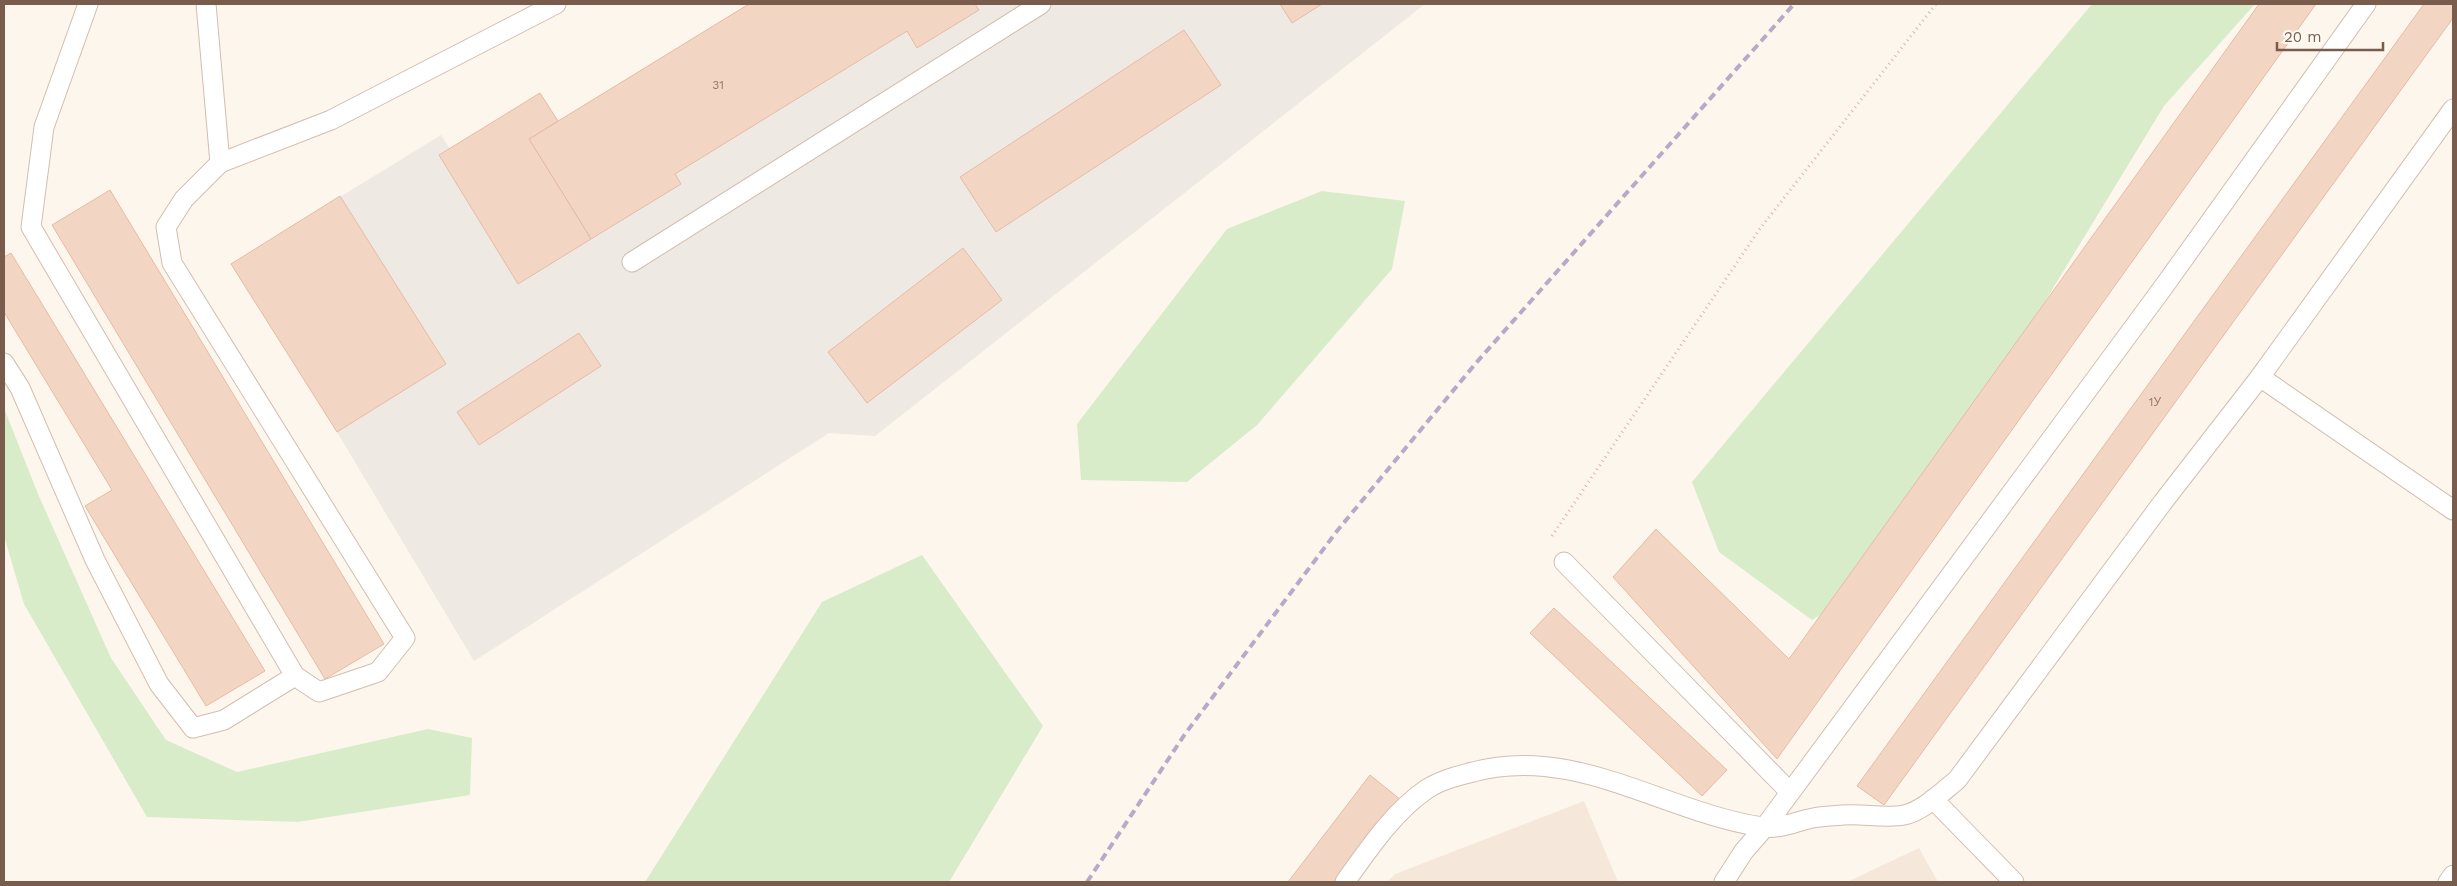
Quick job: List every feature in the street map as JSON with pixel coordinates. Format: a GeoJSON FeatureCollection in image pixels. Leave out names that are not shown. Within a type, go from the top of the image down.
{"type":"FeatureCollection","features":[{"type":"Feature","properties":{"kind":"lane"},"geometry":{"type":"LineString","coordinates":[[88,4],[44,127],[31,226],[295,676],[319,692],[378,672],[405,638],[172,263],[166,226],[184,199],[220,163],[331,120],[556,4]]}},
{"type":"Feature","properties":{"kind":"lane"},"geometry":{"type":"LineString","coordinates":[[206,4],[220,163]]}},
{"type":"Feature","properties":{"kind":"lane"},"geometry":{"type":"LineString","coordinates":[[632,262],[1041,4]]}},
{"type":"Feature","properties":{"kind":"lane"},"geometry":{"type":"LineString","coordinates":[[1724,882],[1744,850],[1764,828],[2162,289],[2366,4]]}},
{"type":"Feature","properties":{"kind":"lane"},"geometry":{"type":"LineString","coordinates":[[1345,882],[1370,847],[1404,810],[1427,789],[1452,778],[1510,764],[1545,765],[1576,770],[1715,817],[1764,828],[1813,818],[1846,814],[1905,815],[1933,799],[1957,780],[2163,502],[2260,377],[2453,108]]}},
{"type":"Feature","properties":{"kind":"lane"},"geometry":{"type":"LineString","coordinates":[[4,363],[20,388],[96,560],[159,684],[193,728],[224,720],[295,676]]}},
{"type":"Feature","properties":{"kind":"lane"},"geometry":{"type":"LineString","coordinates":[[2260,377],[2453,510]]}},
{"type":"Feature","properties":{"kind":"lane"},"geometry":{"type":"LineString","coordinates":[[1564,562],[1790,792]]}},
{"type":"Feature","properties":{"kind":"lane"},"geometry":{"type":"LineString","coordinates":[[1933,799],[2014,882]]}},
{"type":"Feature","properties":{"kind":"lane"},"geometry":{"type":"LineString","coordinates":[[2448,882],[2453,876]]}},
{"type":"Feature","properties":{"kind":"path"},"geometry":{"type":"LineString","coordinates":[[1564,562],[1548,541],[1759,230],[1936,4]]}},
{"type":"Feature","properties":{"kind":"shaded area"},"geometry":{"type":"Polygon","coordinates":[[[749,4],[1425,4],[875,436],[829,433],[474,661],[337,432],[231,264],[441,135],[450,149],[540,93],[558,121],[749,4]]]}},
{"type":"Feature","properties":{"kind":"shaded area"},"geometry":{"type":"Polygon","coordinates":[[[1584,801],[1618,882],[1387,882],[1395,874],[1584,801]]]}},
{"type":"Feature","properties":{"kind":"shaded area"},"geometry":{"type":"Polygon","coordinates":[[[1919,848],[1938,882],[1847,882],[1919,848]]]}},
{"type":"Feature","properties":{"kind":"green space"},"geometry":{"type":"Polygon","coordinates":[[[2092,4],[2255,4],[2164,106],[1874,582],[1812,620],[1719,552],[1692,482],[2092,4]]]}},
{"type":"Feature","properties":{"kind":"green space"},"geometry":{"type":"Polygon","coordinates":[[[1322,191],[1405,201],[1392,269],[1257,425],[1187,482],[1081,480],[1077,424],[1227,229],[1322,191]]]}},
{"type":"Feature","properties":{"kind":"green space"},"geometry":{"type":"Polygon","coordinates":[[[4,408],[38,494],[111,658],[166,740],[237,772],[428,729],[472,738],[470,795],[297,822],[147,817],[24,604],[4,536],[4,408]]]}},
{"type":"Feature","properties":{"kind":"green space"},"geometry":{"type":"Polygon","coordinates":[[[922,555],[1043,726],[949,882],[645,882],[822,602],[922,555]]]}},
{"type":"Feature","properties":{"kind":"building"},"geometry":{"type":"Polygon","coordinates":[[[749,4],[975,4],[979,10],[917,48],[907,31],[675,174],[681,184],[591,239],[529,139],[749,4]]]}},
{"type":"Feature","properties":{"kind":"building"},"geometry":{"type":"Polygon","coordinates":[[[1280,4],[1322,4],[1292,23],[1280,4]]]}},
{"type":"Feature","properties":{"kind":"building"},"geometry":{"type":"Polygon","coordinates":[[[2259,4],[2316,4],[1777,759],[1613,577],[1656,529],[1789,659],[2259,4]]]}},
{"type":"Feature","properties":{"kind":"building"},"geometry":{"type":"Polygon","coordinates":[[[2424,4],[2453,4],[2453,18],[1884,805],[1857,786],[2424,4]]]}},
{"type":"Feature","properties":{"kind":"building"},"geometry":{"type":"Polygon","coordinates":[[[1184,30],[1221,85],[996,232],[960,177],[1184,30]]]}},
{"type":"Feature","properties":{"kind":"building"},"geometry":{"type":"Polygon","coordinates":[[[540,93],[558,121],[529,139],[591,239],[518,284],[439,155],[540,93]]]}},
{"type":"Feature","properties":{"kind":"building"},"geometry":{"type":"Polygon","coordinates":[[[110,190],[384,644],[325,679],[52,225],[110,190]]]}},
{"type":"Feature","properties":{"kind":"building"},"geometry":{"type":"Polygon","coordinates":[[[340,196],[446,364],[337,432],[231,264],[340,196]]]}},
{"type":"Feature","properties":{"kind":"building"},"geometry":{"type":"Polygon","coordinates":[[[963,248],[1002,300],[867,403],[828,352],[963,248]]]}},
{"type":"Feature","properties":{"kind":"building"},"geometry":{"type":"Polygon","coordinates":[[[11,253],[265,671],[206,706],[85,506],[112,490],[4,312],[4,257],[11,253]]]}},
{"type":"Feature","properties":{"kind":"building"},"geometry":{"type":"Polygon","coordinates":[[[579,333],[601,366],[479,445],[457,412],[579,333]]]}},
{"type":"Feature","properties":{"kind":"building"},"geometry":{"type":"Polygon","coordinates":[[[1554,608],[1727,770],[1702,796],[1530,633],[1554,608]]]}},
{"type":"Feature","properties":{"kind":"building"},"geometry":{"type":"Polygon","coordinates":[[[1370,775],[1401,800],[1334,882],[1288,882],[1370,775]]]}},
{"type":"Feature","properties":{"kind":"railway"},"geometry":{"type":"LineString","coordinates":[[1087,882],[1185,734],[1337,531],[1476,363],[1794,4]]}}]}
